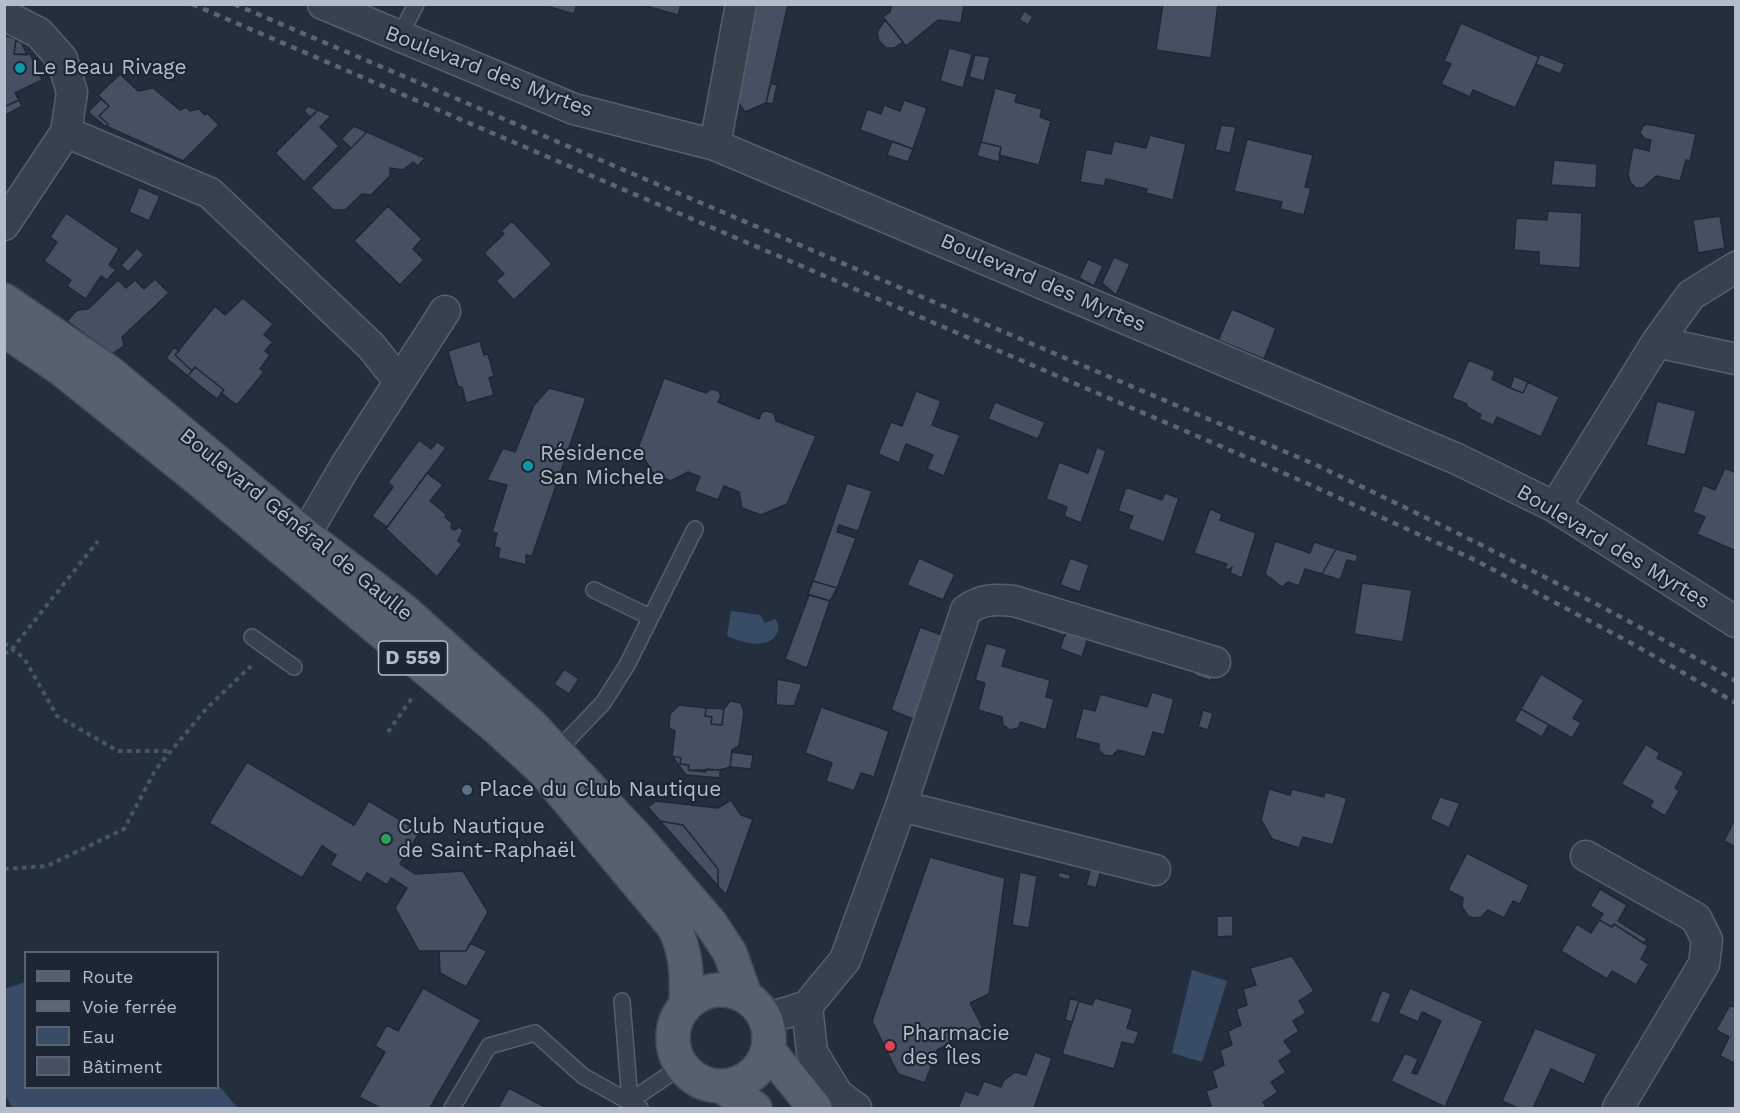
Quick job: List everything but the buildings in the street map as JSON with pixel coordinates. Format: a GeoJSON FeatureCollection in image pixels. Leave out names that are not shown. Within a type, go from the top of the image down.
{"type":"FeatureCollection","features":[{"type":"Feature","properties":{"kind":"main road","name":"Boulevard Général de Gaulle"},"geometry":{"type":"LineString","coordinates":[[4,300],[109,372],[297,545],[430,672],[543,770],[674,927],[684,946],[687,978],[686,1004]]}},
{"type":"Feature","properties":{"kind":"main road","name":"Boulevard Général de Gaulle"},"geometry":{"type":"LineString","coordinates":[[4,330],[60,368],[297,545],[402,609],[532,726],[639,840],[711,924],[730,953],[760,1021]]}},
{"type":"Feature","properties":{"kind":"main road"},"geometry":{"type":"LineString","coordinates":[[721,1086],[737,1083],[751,1076],[762,1065],[760,1021],[730,990],[714,990],[699,995],[686,1004],[674,1028],[676,1054],[682,1066],[693,1076],[706,1083],[721,1086],[755,1108]]}},
{"type":"Feature","properties":{"kind":"main road","name":"D 559"},"geometry":{"type":"LineString","coordinates":[[760,1021],[815,1108]]}},
{"type":"Feature","properties":{"kind":"street","name":"Boulevard des Myrtes"},"geometry":{"type":"LineString","coordinates":[[323,4],[399,38],[574,109],[715,145],[1457,459],[1555,507],[1736,622]]}},
{"type":"Feature","properties":{"kind":"street"},"geometry":{"type":"LineString","coordinates":[[715,145],[741,4]]}},
{"type":"Feature","properties":{"kind":"street"},"geometry":{"type":"LineString","coordinates":[[4,15],[39,33],[62,59],[72,92],[66,132],[4,225]]}},
{"type":"Feature","properties":{"kind":"street"},"geometry":{"type":"LineString","coordinates":[[66,132],[210,193],[371,346],[399,381]]}},
{"type":"Feature","properties":{"kind":"street"},"geometry":{"type":"LineString","coordinates":[[1555,507],[1657,342],[1691,295],[1736,267]]}},
{"type":"Feature","properties":{"kind":"street"},"geometry":{"type":"LineString","coordinates":[[297,545],[445,311]]}},
{"type":"Feature","properties":{"kind":"street"},"geometry":{"type":"LineString","coordinates":[[1657,342],[1736,359]]}},
{"type":"Feature","properties":{"kind":"street"},"geometry":{"type":"LineString","coordinates":[[760,1021],[807,1006],[844,960],[901,806],[966,610],[978,602],[991,598],[1014,601],[1215,662]]}},
{"type":"Feature","properties":{"kind":"street"},"geometry":{"type":"LineString","coordinates":[[901,806],[1155,870]]}},
{"type":"Feature","properties":{"kind":"street"},"geometry":{"type":"LineString","coordinates":[[1586,856],[1696,918],[1707,940],[1704,964],[1618,1108]]}},
{"type":"Feature","properties":{"kind":"street"},"geometry":{"type":"LineString","coordinates":[[807,1006],[812,1052],[838,1095],[856,1108]]}},
{"type":"Feature","properties":{"kind":"lane"},"geometry":{"type":"LineString","coordinates":[[399,38],[416,4]]}},
{"type":"Feature","properties":{"kind":"lane"},"geometry":{"type":"LineString","coordinates":[[556,752],[603,703],[627,665],[695,529]]}},
{"type":"Feature","properties":{"kind":"lane"},"geometry":{"type":"LineString","coordinates":[[594,590],[650,617]]}},
{"type":"Feature","properties":{"kind":"lane"},"geometry":{"type":"LineString","coordinates":[[252,637],[294,667]]}},
{"type":"Feature","properties":{"kind":"lane"},"geometry":{"type":"LineString","coordinates":[[622,1001],[635,1105]]}},
{"type":"Feature","properties":{"kind":"lane"},"geometry":{"type":"LineString","coordinates":[[452,1108],[489,1046],[536,1033],[583,1076],[635,1105]]}},
{"type":"Feature","properties":{"kind":"lane"},"geometry":{"type":"LineString","coordinates":[[635,1105],[682,1066]]}},
{"type":"Feature","properties":{"kind":"path"},"geometry":{"type":"LineString","coordinates":[[4,654],[12,649],[98,541]]}},
{"type":"Feature","properties":{"kind":"path"},"geometry":{"type":"LineString","coordinates":[[4,644],[24,658],[57,716],[118,751],[172,752]]}},
{"type":"Feature","properties":{"kind":"path"},"geometry":{"type":"LineString","coordinates":[[4,869],[47,866],[124,829],[156,770],[206,709],[251,666],[248,659]]}},
{"type":"Feature","properties":{"kind":"path"},"geometry":{"type":"LineString","coordinates":[[388,732],[430,672]]}},
{"type":"Feature","properties":{"kind":"water"},"geometry":{"type":"Polygon","coordinates":[[[731,611],[760,615],[765,623],[775,619],[778,625],[777,633],[768,642],[754,644],[727,636],[731,611]]]}},
{"type":"Feature","properties":{"kind":"water"},"geometry":{"type":"Polygon","coordinates":[[[1192,970],[1227,981],[1202,1062],[1172,1053],[1192,970]]]}},
{"type":"Feature","properties":{"kind":"water"},"geometry":{"type":"Polygon","coordinates":[[[24,982],[24,1089],[219,1089],[219,1086],[238,1108],[12,1108],[5,1094],[5,989],[24,982]]]}},
{"type":"Feature","properties":{"kind":"railway"},"geometry":{"type":"LineString","coordinates":[[192,4],[1304,482],[1475,560],[1631,643],[1736,703]]}},
{"type":"Feature","properties":{"kind":"railway"},"geometry":{"type":"LineString","coordinates":[[234,4],[1314,464],[1528,568],[1736,681]]}},
{"type":"Feature","properties":{"kind":"place","name":"Le Beau Rivage"},"geometry":{"type":"Point","coordinates":[20,68]}},
{"type":"Feature","properties":{"kind":"place","name":"Résidence San Michele"},"geometry":{"type":"Point","coordinates":[528,466]}},
{"type":"Feature","properties":{"kind":"place","name":"Place du Club Nautique"},"geometry":{"type":"Point","coordinates":[467,790]}},
{"type":"Feature","properties":{"kind":"place","name":"Club Nautique de Saint-Raphaël"},"geometry":{"type":"Point","coordinates":[386,839]}},
{"type":"Feature","properties":{"kind":"place","name":"Pharmacie des Îles"},"geometry":{"type":"Point","coordinates":[890,1046]}}]}
